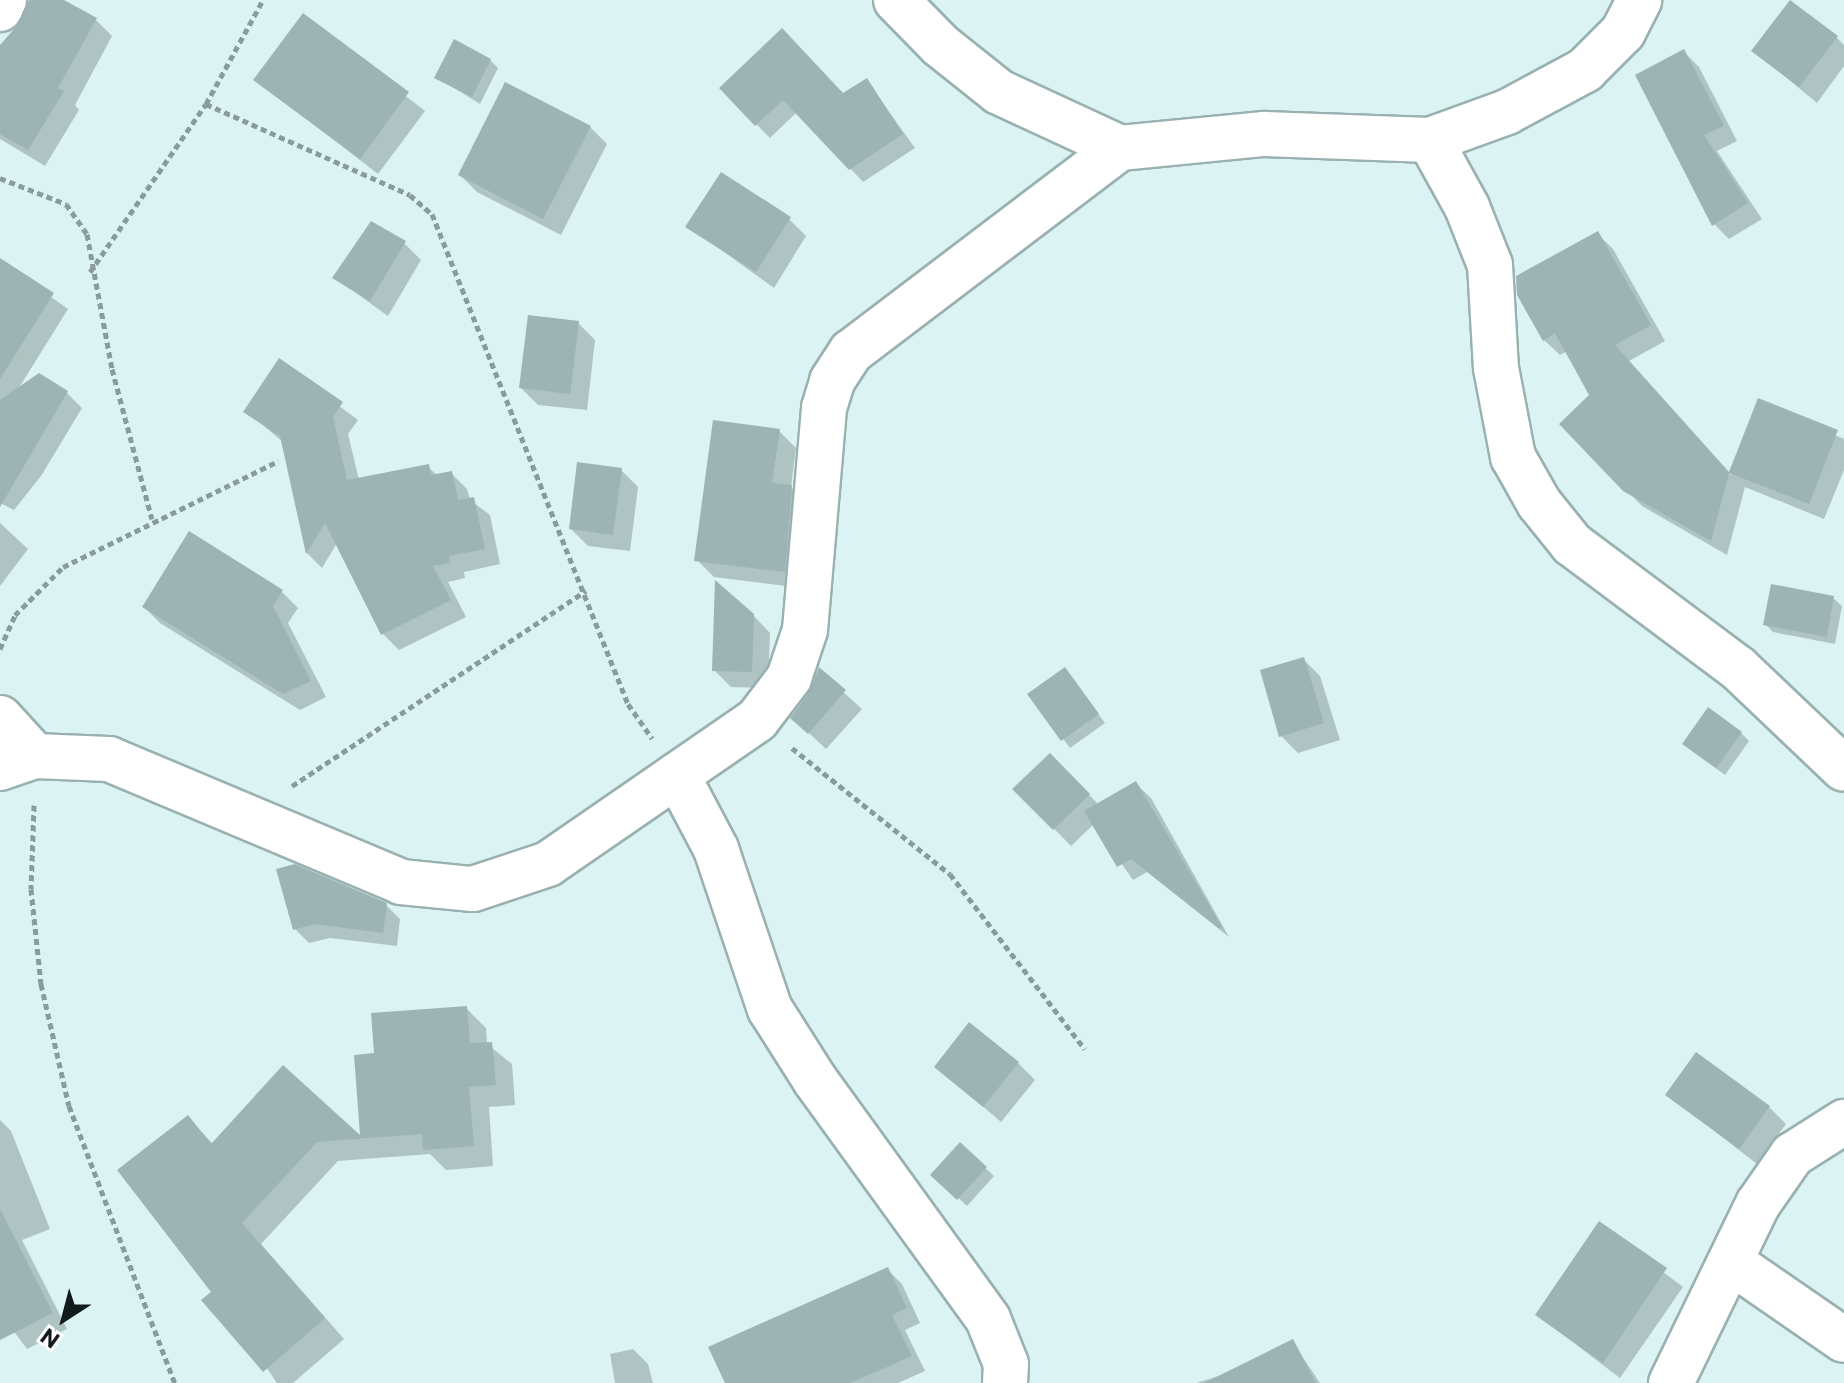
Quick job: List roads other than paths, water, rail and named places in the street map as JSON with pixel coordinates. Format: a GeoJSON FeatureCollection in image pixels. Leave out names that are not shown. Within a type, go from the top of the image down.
{"type":"FeatureCollection","features":[{"type":"Feature","properties":{"kind":"street"},"geometry":{"type":"LineString","coordinates":[[0,9],[4,0]]}},
{"type":"Feature","properties":{"kind":"street"},"geometry":{"type":"LineString","coordinates":[[896,0],[940,45],[999,92],[1120,148],[1264,134],[1430,140],[1507,112],[1585,70],[1623,32],[1639,0]]}},
{"type":"Feature","properties":{"kind":"street"},"geometry":{"type":"LineString","coordinates":[[1430,140],[1467,207],[1490,265],[1496,368],[1513,457],[1539,503],[1572,544],[1738,668],[1844,769]]}},
{"type":"Feature","properties":{"kind":"street"},"geometry":{"type":"LineString","coordinates":[[0,718],[18,762],[109,759],[401,882],[473,889],[548,864],[757,720],[789,678],[805,630],[824,408],[832,381],[851,352],[1120,148]]}},
{"type":"Feature","properties":{"kind":"street"},"geometry":{"type":"LineString","coordinates":[[677,775],[716,849],[770,1009],[815,1080],[988,1319],[1006,1364],[1005,1383]]}},
{"type":"Feature","properties":{"kind":"street"},"geometry":{"type":"LineString","coordinates":[[1671,1383],[1758,1204],[1792,1155],[1844,1122]]}},
{"type":"Feature","properties":{"kind":"street"},"geometry":{"type":"LineString","coordinates":[[1731,1262],[1844,1340]]}}]}
